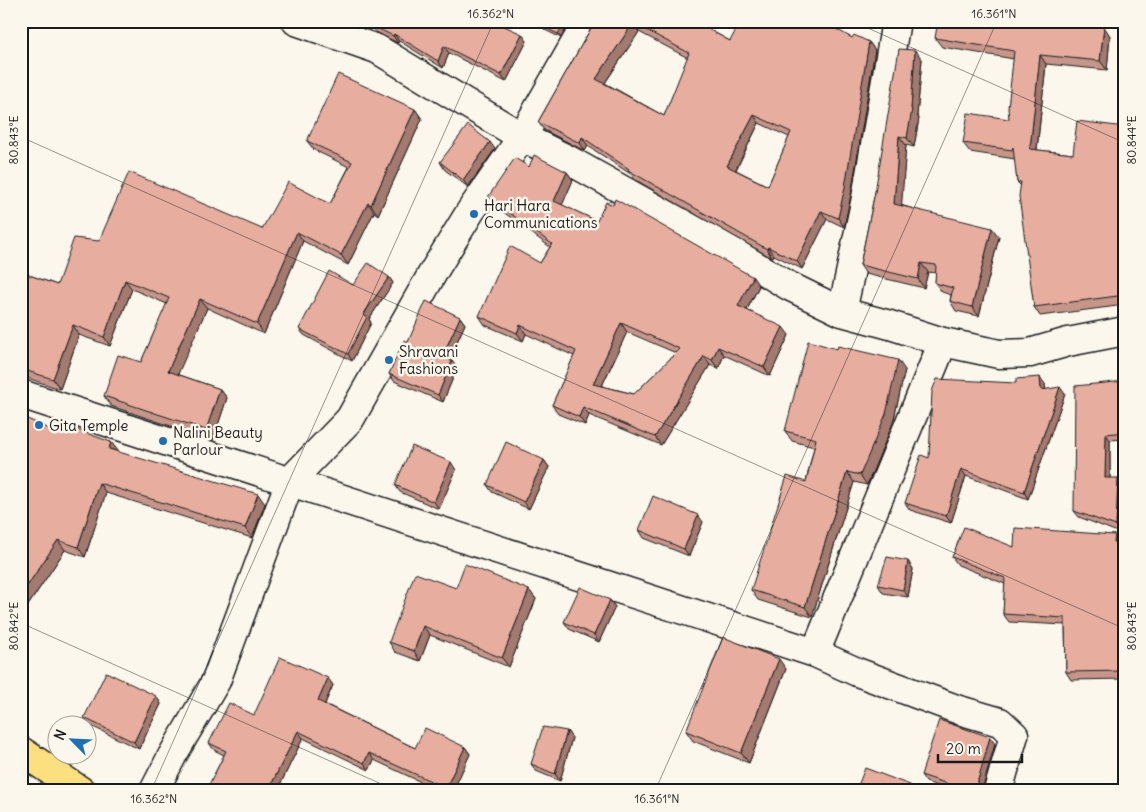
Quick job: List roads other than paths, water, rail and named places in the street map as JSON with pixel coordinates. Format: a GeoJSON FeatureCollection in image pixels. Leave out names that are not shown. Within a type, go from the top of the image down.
{"type":"FeatureCollection","features":[{"type":"Feature","properties":{"kind":"main road"},"geometry":{"type":"LineString","coordinates":[[21,751],[81,791]]}},
{"type":"Feature","properties":{"kind":"street"},"geometry":{"type":"LineString","coordinates":[[296,21],[377,49],[522,137],[567,159],[788,286],[842,312],[943,342],[998,354],[1030,353],[1068,342],[1125,331]]}},
{"type":"Feature","properties":{"kind":"street"},"geometry":{"type":"LineString","coordinates":[[154,791],[172,756],[216,681],[290,481],[350,419],[435,269],[470,212],[522,137],[588,21]]}},
{"type":"Feature","properties":{"kind":"street"},"geometry":{"type":"LineString","coordinates":[[842,312],[866,198],[896,21]]}},
{"type":"Feature","properties":{"kind":"street"},"geometry":{"type":"LineString","coordinates":[[815,653],[943,342]]}},
{"type":"Feature","properties":{"kind":"street"},"geometry":{"type":"LineString","coordinates":[[21,394],[815,653],[857,672],[959,710],[1000,722],[1014,735],[998,791]]}},
{"type":"Feature","properties":{"kind":"place","name":"Hari Hara Communications"},"geometry":{"type":"Point","coordinates":[474,214]}},
{"type":"Feature","properties":{"kind":"place","name":"Shravani Fashions"},"geometry":{"type":"Point","coordinates":[389,360]}},
{"type":"Feature","properties":{"kind":"place","name":"Gita Temple"},"geometry":{"type":"Point","coordinates":[39,425]}},
{"type":"Feature","properties":{"kind":"place","name":"Nalini Beauty Parlour"},"geometry":{"type":"Point","coordinates":[163,441]}}]}
